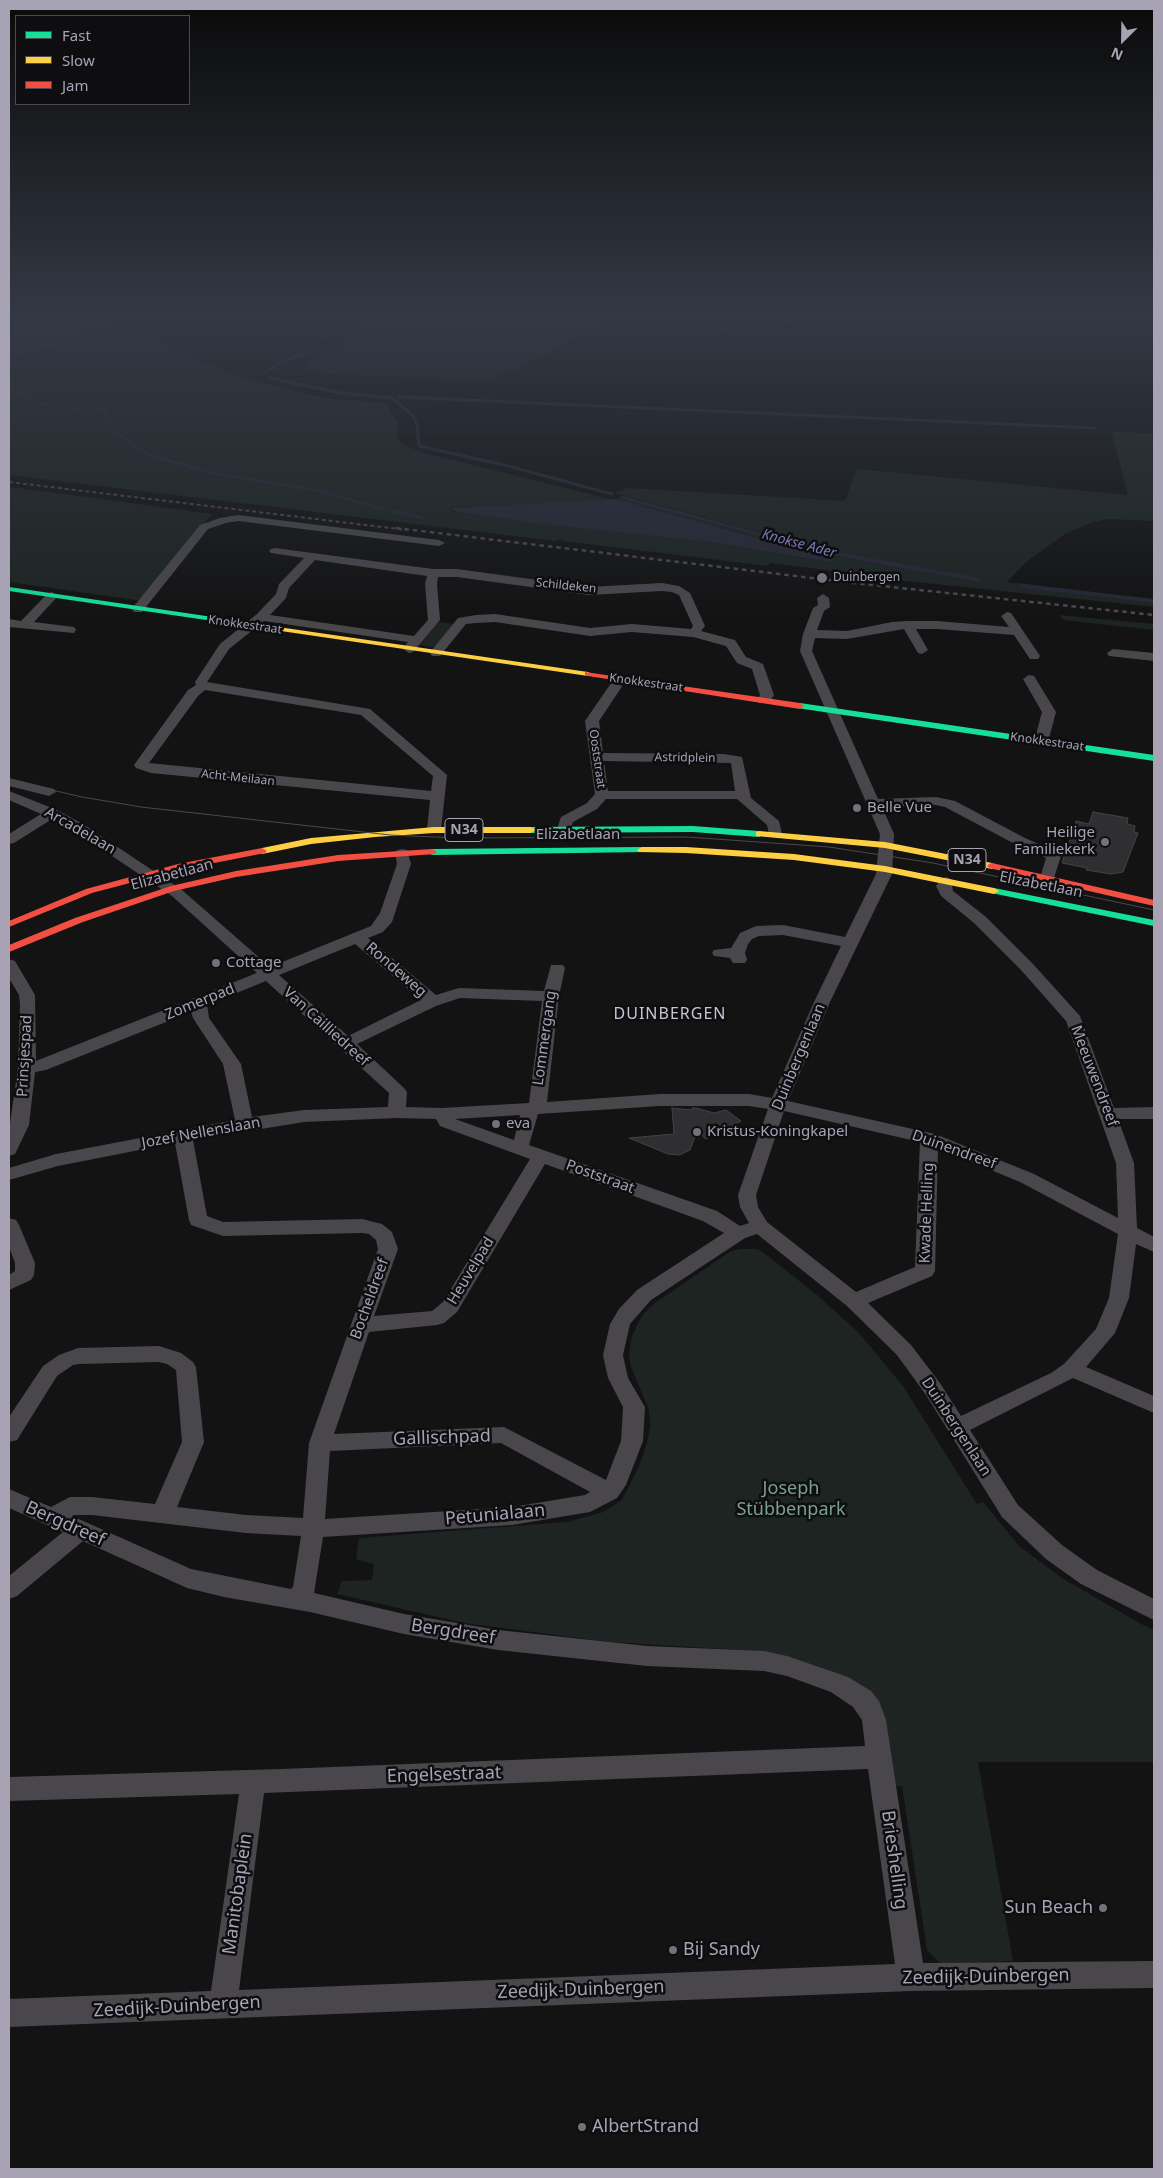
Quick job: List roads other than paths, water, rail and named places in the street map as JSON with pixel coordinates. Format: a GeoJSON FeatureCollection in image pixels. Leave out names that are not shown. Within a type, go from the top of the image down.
{"type":"FeatureCollection","features":[{"type":"Feature","properties":{"kind":"main road","name":"Knokkestraat"},"geometry":{"type":"LineString","coordinates":[[9,589],[138,609],[256,622]]}},
{"type":"Feature","properties":{"kind":"main road","name":"Knokkestraat"},"geometry":{"type":"LineString","coordinates":[[413,644],[436,653],[1154,758]]}},
{"type":"Feature","properties":{"kind":"main road","name":"Elizabetlaan"},"geometry":{"type":"LineString","coordinates":[[9,924],[89,891],[148,874],[311,841],[434,830],[693,829],[775,834],[885,845],[1048,878],[1154,902]]}},
{"type":"Feature","properties":{"kind":"main road","name":"Elizabetlaan"},"geometry":{"type":"LineString","coordinates":[[9,949],[101,912],[171,889],[292,864],[338,858],[483,850],[695,851],[794,857],[884,869],[1154,923]]}},
{"type":"Feature","properties":{"kind":"street"},"geometry":{"type":"LineString","coordinates":[[138,609],[204,527],[224,520],[238,518],[439,543]]}},
{"type":"Feature","properties":{"kind":"street","name":"Schildeken"},"geometry":{"type":"LineString","coordinates":[[274,552],[433,573],[457,573],[589,591],[662,587],[675,589],[684,594],[699,626],[694,634]]}},
{"type":"Feature","properties":{"kind":"street"},"geometry":{"type":"LineString","coordinates":[[256,622],[282,595],[283,587],[311,558]]}},
{"type":"Feature","properties":{"kind":"street"},"geometry":{"type":"LineString","coordinates":[[413,644],[434,620],[431,584],[433,573]]}},
{"type":"Feature","properties":{"kind":"street"},"geometry":{"type":"LineString","coordinates":[[25,624],[52,596]]}},
{"type":"Feature","properties":{"kind":"street","name":"Duinbergenlaan"},"geometry":{"type":"LineString","coordinates":[[823,598],[824,607],[819,608],[809,634],[806,651],[886,834],[884,878],[822,1002],[778,1104],[747,1195],[748,1208],[760,1226],[854,1301],[904,1350],[933,1389],[1010,1511],[1054,1552],[1089,1577],[1154,1610]]}},
{"type":"Feature","properties":{"kind":"street"},"geometry":{"type":"LineString","coordinates":[[1007,616],[1034,656]]}},
{"type":"Feature","properties":{"kind":"street"},"geometry":{"type":"LineString","coordinates":[[434,620],[462,621],[495,618],[590,632],[632,628],[694,634],[731,643],[741,660],[758,667],[767,695],[764,700]]}},
{"type":"Feature","properties":{"kind":"street"},"geometry":{"type":"LineString","coordinates":[[436,653],[462,621]]}},
{"type":"Feature","properties":{"kind":"street","name":"Knokkestraat"},"geometry":{"type":"LineString","coordinates":[[256,622],[413,644]]}},
{"type":"Feature","properties":{"kind":"street","name":"Acht-Meilaan"},"geometry":{"type":"LineString","coordinates":[[256,622],[224,647],[201,682],[203,686],[193,692],[142,762],[141,765],[144,768],[437,796]]}},
{"type":"Feature","properties":{"kind":"street"},"geometry":{"type":"LineString","coordinates":[[9,623],[70,630]]}},
{"type":"Feature","properties":{"kind":"street"},"geometry":{"type":"LineString","coordinates":[[809,634],[847,635],[892,626],[908,625],[937,625],[1018,632]]}},
{"type":"Feature","properties":{"kind":"street"},"geometry":{"type":"LineString","coordinates":[[908,625],[922,650]]}},
{"type":"Feature","properties":{"kind":"street"},"geometry":{"type":"LineString","coordinates":[[1112,653],[1154,657]]}},
{"type":"Feature","properties":{"kind":"street","name":"Ooststraat"},"geometry":{"type":"LineString","coordinates":[[564,829],[566,820],[592,806],[602,795],[592,721],[622,679]]}},
{"type":"Feature","properties":{"kind":"street"},"geometry":{"type":"LineString","coordinates":[[1030,679],[1049,712],[1042,742]]}},
{"type":"Feature","properties":{"kind":"street"},"geometry":{"type":"LineString","coordinates":[[203,686],[365,712],[440,775],[434,830]]}},
{"type":"Feature","properties":{"kind":"street","name":"Astridplein"},"geometry":{"type":"LineString","coordinates":[[597,757],[733,758],[737,760],[743,795]]}},
{"type":"Feature","properties":{"kind":"street","name":"Arcadelaan"},"geometry":{"type":"LineString","coordinates":[[13,787],[48,792]]}},
{"type":"Feature","properties":{"kind":"street","name":"Arcadelaan"},"geometry":{"type":"LineString","coordinates":[[13,787],[101,842],[171,889]]}},
{"type":"Feature","properties":{"kind":"street"},"geometry":{"type":"LineString","coordinates":[[602,795],[743,795],[744,800],[774,824],[775,834]]}},
{"type":"Feature","properties":{"kind":"street"},"geometry":{"type":"LineString","coordinates":[[873,803],[925,800],[950,804],[1020,841],[1054,856],[1048,878]]}},
{"type":"Feature","properties":{"kind":"street"},"geometry":{"type":"LineString","coordinates":[[9,840],[52,813]]}},
{"type":"Feature","properties":{"kind":"street","name":"Zomerpad"},"geometry":{"type":"LineString","coordinates":[[27,1068],[40,1066],[198,1003],[377,928],[384,922],[404,864],[402,853]]}},
{"type":"Feature","properties":{"kind":"street","name":"Meeuwendreef"},"geometry":{"type":"LineString","coordinates":[[946,882],[944,886],[946,893],[980,920],[1027,967],[1074,1020],[1125,1163],[1128,1232],[1118,1298],[1105,1333],[1072,1369],[1058,1378],[957,1427]]}},
{"type":"Feature","properties":{"kind":"street","name":"Van Cailliedreef"},"geometry":{"type":"LineString","coordinates":[[171,889],[346,1043],[398,1092],[397,1112]]}},
{"type":"Feature","properties":{"kind":"street"},"geometry":{"type":"LineString","coordinates":[[720,953],[738,956],[740,944],[746,936],[756,931],[768,930],[783,930],[851,943]]}},
{"type":"Feature","properties":{"kind":"street","name":"Rondeweg"},"geometry":{"type":"LineString","coordinates":[[346,1043],[430,1002],[429,997],[357,937]]}},
{"type":"Feature","properties":{"kind":"street","name":"Prinsjespad"},"geometry":{"type":"LineString","coordinates":[[9,964],[27,995],[27,1068],[20,1125],[9,1150]]}},
{"type":"Feature","properties":{"kind":"street","name":"Lommergang"},"geometry":{"type":"LineString","coordinates":[[532,1109],[557,968]]}},
{"type":"Feature","properties":{"kind":"street"},"geometry":{"type":"LineString","coordinates":[[430,1002],[459,993],[551,996]]}},
{"type":"Feature","properties":{"kind":"street"},"geometry":{"type":"LineString","coordinates":[[198,1003],[201,1018],[232,1064],[245,1124]]}},
{"type":"Feature","properties":{"kind":"street","name":"Duinendreef"},"geometry":{"type":"LineString","coordinates":[[397,1112],[442,1114],[660,1100],[749,1100],[778,1104],[929,1138],[1028,1178],[1154,1245]]}},
{"type":"Feature","properties":{"kind":"street"},"geometry":{"type":"LineString","coordinates":[[518,1147],[522,1142],[532,1109]]}},
{"type":"Feature","properties":{"kind":"street","name":"Jozef Nellenslaan"},"geometry":{"type":"LineString","coordinates":[[9,1174],[56,1160],[245,1124],[304,1116],[397,1112]]}},
{"type":"Feature","properties":{"kind":"street"},"geometry":{"type":"LineString","coordinates":[[1109,1114],[1154,1113]]}},
{"type":"Feature","properties":{"kind":"street","name":"Poststraat"},"geometry":{"type":"LineString","coordinates":[[442,1114],[446,1122],[710,1216],[738,1233]]}},
{"type":"Feature","properties":{"kind":"street","name":"Bocheldreef"},"geometry":{"type":"LineString","coordinates":[[183,1136],[198,1220],[223,1229],[362,1226],[375,1229],[385,1237],[388,1249],[320,1443],[313,1528],[304,1588],[297,1600]]}},
{"type":"Feature","properties":{"kind":"street","name":"Kwade Helling"},"geometry":{"type":"LineString","coordinates":[[854,1301],[925,1271],[929,1195],[929,1138]]}},
{"type":"Feature","properties":{"kind":"street","name":"Heuvelpad"},"geometry":{"type":"LineString","coordinates":[[361,1325],[437,1318],[450,1307],[542,1156]]}},
{"type":"Feature","properties":{"kind":"street"},"geometry":{"type":"LineString","coordinates":[[9,1225],[25,1263],[24,1275],[9,1283]]}},
{"type":"Feature","properties":{"kind":"street"},"geometry":{"type":"LineString","coordinates":[[609,1492],[615,1485],[630,1448],[635,1424],[634,1407],[618,1378],[613,1355],[620,1324],[626,1314],[644,1295],[738,1233],[760,1226]]}},
{"type":"Feature","properties":{"kind":"street"},"geometry":{"type":"LineString","coordinates":[[9,1434],[50,1371],[66,1360],[78,1356],[159,1354],[174,1358],[186,1367],[193,1442],[162,1516]]}},
{"type":"Feature","properties":{"kind":"street"},"geometry":{"type":"LineString","coordinates":[[1072,1369],[1154,1404]]}},
{"type":"Feature","properties":{"kind":"street","name":"Gallischpad"},"geometry":{"type":"LineString","coordinates":[[320,1443],[504,1435],[609,1492]]}},
{"type":"Feature","properties":{"kind":"street","name":"Petunialaan"},"geometry":{"type":"LineString","coordinates":[[53,1517],[70,1506],[92,1506],[162,1516],[251,1525],[313,1528],[512,1516],[590,1503],[609,1492]]}},
{"type":"Feature","properties":{"kind":"street","name":"Bergdreef"},"geometry":{"type":"LineString","coordinates":[[9,1498],[187,1578],[224,1587],[297,1600],[404,1624],[498,1640],[647,1656],[764,1661],[788,1666],[839,1684],[862,1699],[870,1709],[874,1720],[878,1751]]}},
{"type":"Feature","properties":{"kind":"street"},"geometry":{"type":"LineString","coordinates":[[9,1589],[80,1531]]}},
{"type":"Feature","properties":{"kind":"street","name":"Engelsestraat"},"geometry":{"type":"LineString","coordinates":[[9,1789],[253,1782],[878,1751]]}},
{"type":"Feature","properties":{"kind":"street","name":"Brieshelling"},"geometry":{"type":"LineString","coordinates":[[878,1751],[911,1977]]}},
{"type":"Feature","properties":{"kind":"street","name":"Manitobaplein"},"geometry":{"type":"LineString","coordinates":[[223,2005],[253,1782]]}},
{"type":"Feature","properties":{"kind":"street","name":"Zeedijk-Duinbergen"},"geometry":{"type":"LineString","coordinates":[[9,2014],[304,2000],[911,1977],[1154,1975]]}},
{"type":"Feature","properties":{"kind":"water"},"geometry":{"type":"Polygon","coordinates":[[[623,496],[843,555],[833,556],[619,498],[623,496]]]}},
{"type":"Feature","properties":{"kind":"water"},"geometry":{"type":"Polygon","coordinates":[[[616,499],[834,559],[831,562],[827,562],[717,543],[537,523],[452,510],[455,508],[616,499]]]}},
{"type":"Feature","properties":{"kind":"waterway"},"geometry":{"type":"LineString","coordinates":[[106,416],[108,427],[148,454],[207,472],[315,490],[383,509]]}},
{"type":"Feature","properties":{"kind":"waterway","name":"Knokse Ader"},"geometry":{"type":"LineString","coordinates":[[413,416],[417,424],[419,446],[504,465],[612,494]]}},
{"type":"Feature","properties":{"kind":"waterway"},"geometry":{"type":"LineString","coordinates":[[816,416],[1094,428]]}},
{"type":"Feature","properties":{"kind":"waterway"},"geometry":{"type":"LineString","coordinates":[[393,511],[423,518]]}},
{"type":"Feature","properties":{"kind":"waterway","name":"Knokse Ader"},"geometry":{"type":"LineString","coordinates":[[836,554],[980,580]]}},
{"type":"Feature","properties":{"kind":"waterway","name":"Knokse Ader"},"geometry":{"type":"LineString","coordinates":[[1024,586],[1154,601]]}},
{"type":"Feature","properties":{"kind":"tram line"},"geometry":{"type":"LineString","coordinates":[[9,780],[82,797],[141,807],[390,835],[458,838],[687,837],[829,847],[933,863],[1154,910]]}},
{"type":"Feature","properties":{"kind":"railway"},"geometry":{"type":"LineString","coordinates":[[9,482],[407,530]]}},
{"type":"Feature","properties":{"kind":"railway"},"geometry":{"type":"LineString","coordinates":[[396,528],[854,583],[1154,615]]}},
{"type":"Feature","properties":{"kind":"place","name":"Duinbergen"},"geometry":{"type":"Point","coordinates":[822,578]}},
{"type":"Feature","properties":{"kind":"place","name":"Belle Vue"},"geometry":{"type":"Point","coordinates":[857,808]}},
{"type":"Feature","properties":{"kind":"place","name":"Heilige Familiekerk"},"geometry":{"type":"Point","coordinates":[1105,842]}},
{"type":"Feature","properties":{"kind":"place","name":"Cottage"},"geometry":{"type":"Point","coordinates":[216,963]}},
{"type":"Feature","properties":{"kind":"place","name":"eva"},"geometry":{"type":"Point","coordinates":[496,1124]}},
{"type":"Feature","properties":{"kind":"place","name":"Kristus-Koningkapel"},"geometry":{"type":"Point","coordinates":[697,1132]}},
{"type":"Feature","properties":{"kind":"place","name":"Sun Beach"},"geometry":{"type":"Point","coordinates":[1103,1908]}},
{"type":"Feature","properties":{"kind":"place","name":"Bij Sandy"},"geometry":{"type":"Point","coordinates":[673,1950]}},
{"type":"Feature","properties":{"kind":"place","name":"AlbertStrand"},"geometry":{"type":"Point","coordinates":[582,2127]}},
{"type":"Feature","properties":{"kind":"district","name":"DUINBERGEN"},"geometry":{"type":"Point","coordinates":[670,1014]}},
{"type":"Feature","properties":{"kind":"park label","name":"Joseph Stübbenpark"},"geometry":{"type":"Point","coordinates":[791,1499]}}]}
